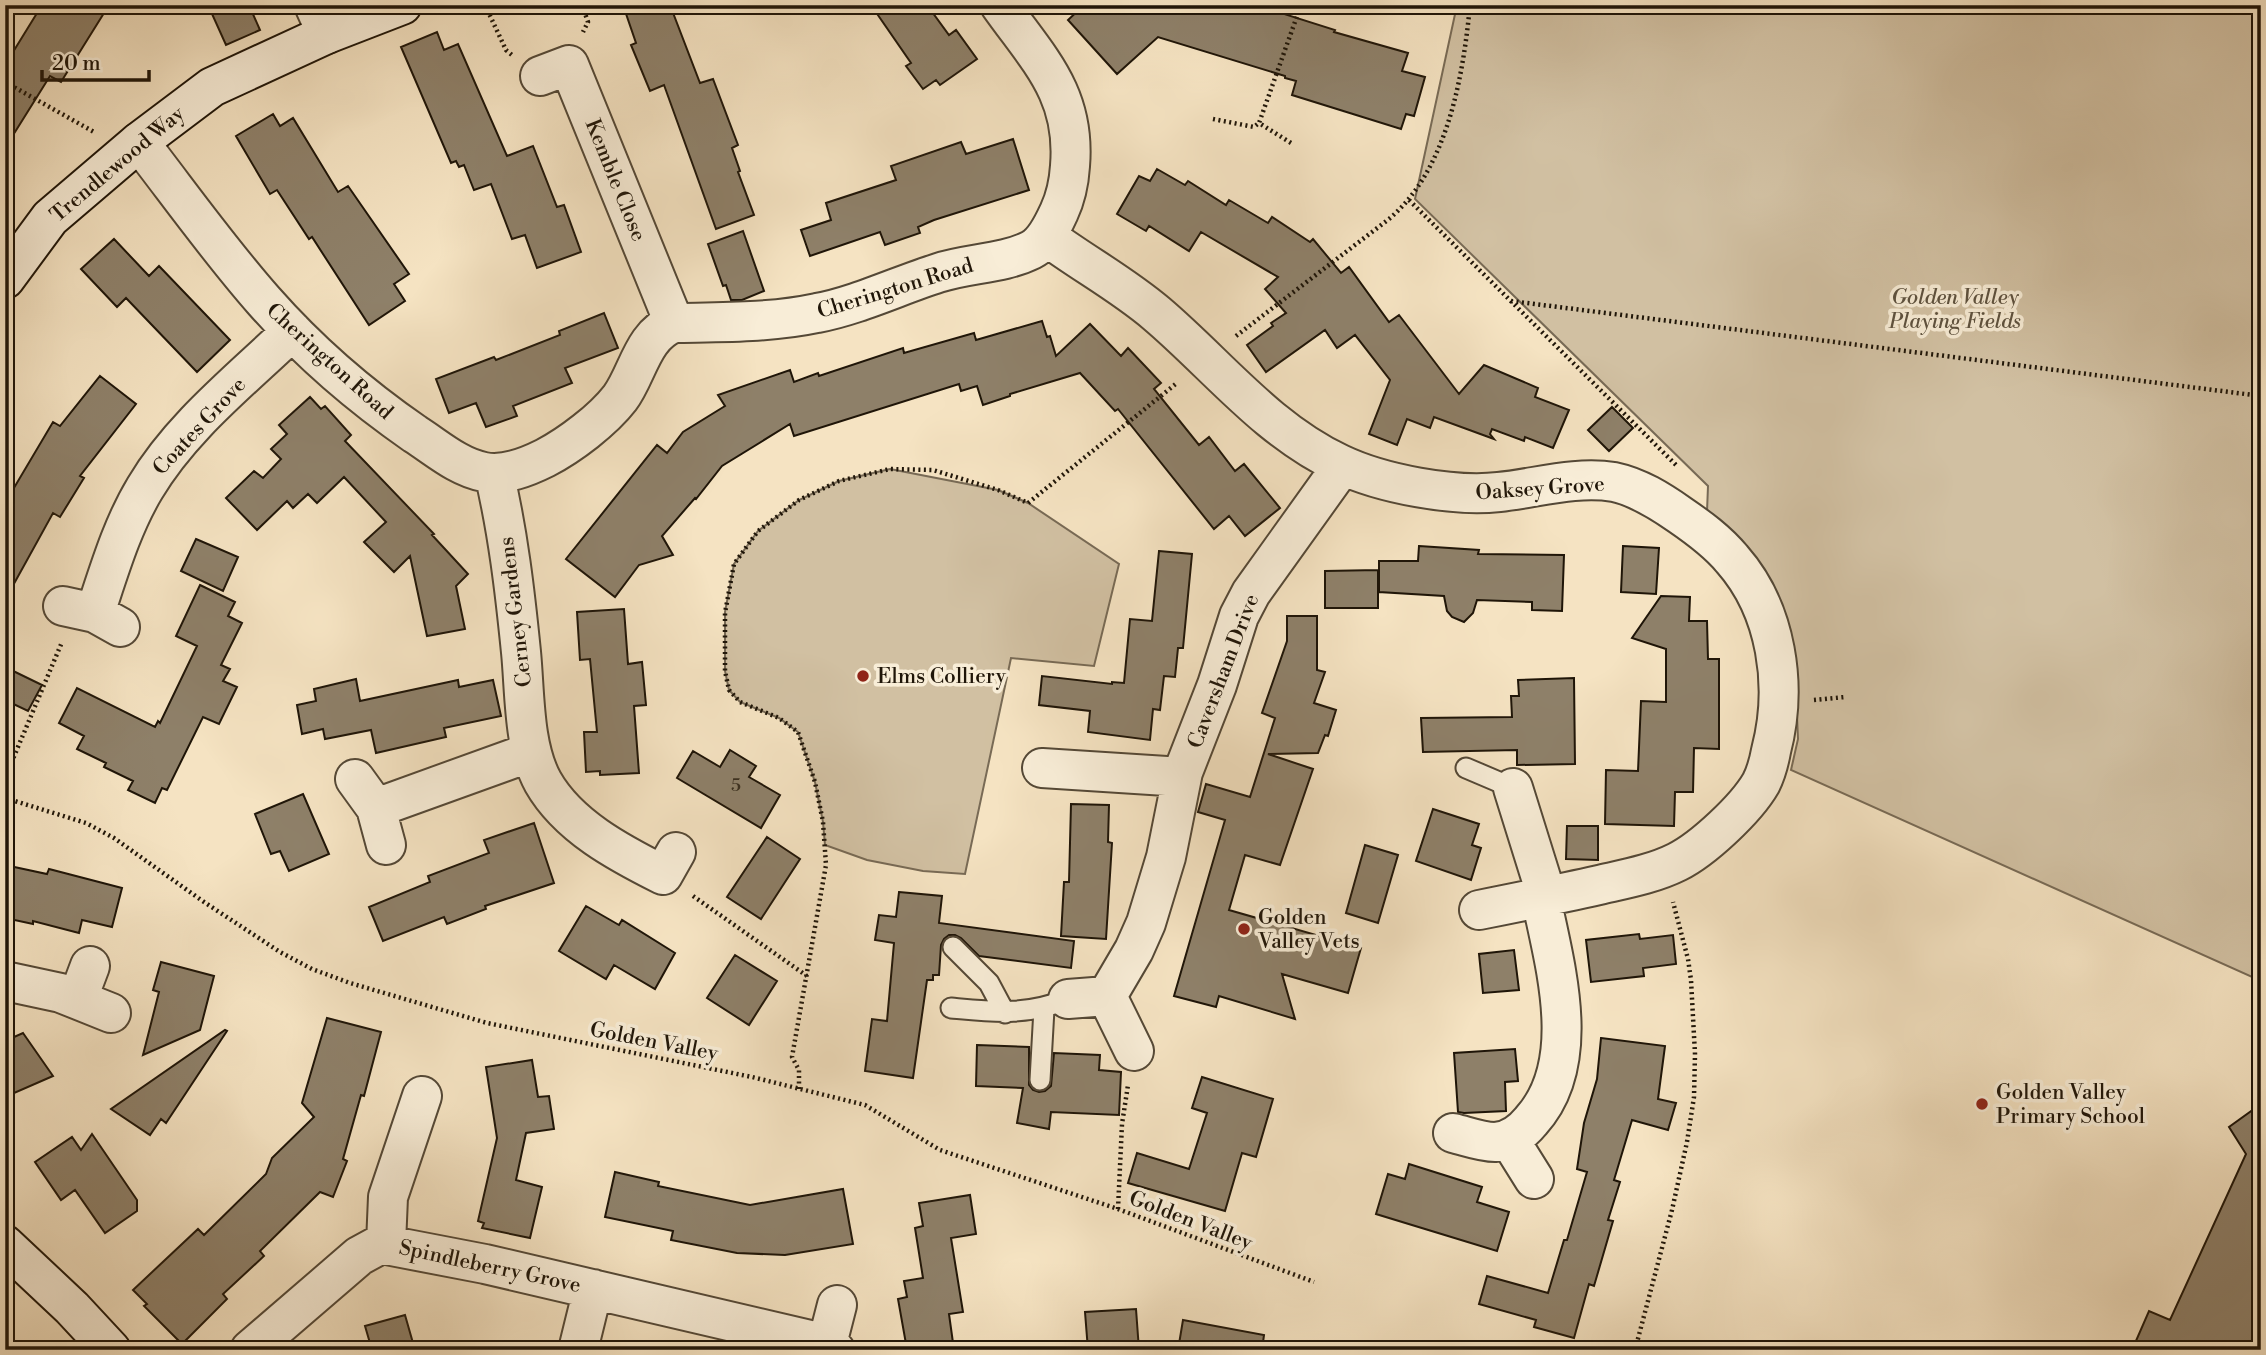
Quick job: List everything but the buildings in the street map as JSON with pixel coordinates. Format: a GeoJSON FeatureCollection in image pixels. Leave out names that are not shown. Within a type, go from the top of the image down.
{"type":"FeatureCollection","features":[{"type":"Feature","properties":{"kind":"street","name":"Trendlewood Way"},"geometry":{"type":"LineString","coordinates":[[5,279],[50,218],[133,147],[212,87],[321,20],[402,5]]}},
{"type":"Feature","properties":{"kind":"street"},"geometry":{"type":"LineString","coordinates":[[1000,5],[1054,80],[1062,96],[1069,124],[1071,155],[1067,189],[1061,209],[1046,236]]}},
{"type":"Feature","properties":{"kind":"street","name":"Kemble Close"},"geometry":{"type":"LineString","coordinates":[[540,76],[569,65],[674,323]]}},
{"type":"Feature","properties":{"kind":"street","name":"Cherington Road"},"geometry":{"type":"LineString","coordinates":[[133,147],[292,331],[355,389],[394,420],[457,462],[494,473],[515,470],[544,459],[561,449],[607,412],[626,388],[649,344],[662,330],[674,323],[735,322],[817,313],[955,267],[1030,250],[1046,236]]}},
{"type":"Feature","properties":{"kind":"street","name":"Oaksey Grove"},"geometry":{"type":"LineString","coordinates":[[1046,236],[1073,257],[1130,292],[1207,358],[1267,418],[1309,448],[1342,466],[1380,478],[1458,493],[1501,492],[1569,482],[1613,482],[1663,503],[1707,534],[1732,558],[1756,594],[1773,644],[1778,680],[1775,736],[1763,780],[1752,798],[1689,855],[1664,867],[1479,910]]}},
{"type":"Feature","properties":{"kind":"street","name":"Coates Grove"},"geometry":{"type":"LineString","coordinates":[[92,615],[129,520],[154,473],[195,424],[292,331]]}},
{"type":"Feature","properties":{"kind":"street","name":"Caversham Drive"},"geometry":{"type":"LineString","coordinates":[[1107,996],[1134,950],[1146,923],[1166,857],[1182,777],[1244,606],[1342,466]]}},
{"type":"Feature","properties":{"kind":"street","name":"Cerney Gardens"},"geometry":{"type":"LineString","coordinates":[[494,473],[504,515],[531,752],[543,783],[568,815],[614,848],[670,864]]}},
{"type":"Feature","properties":{"kind":"street"},"geometry":{"type":"LineString","coordinates":[[386,845],[366,794],[531,752]]}},
{"type":"Feature","properties":{"kind":"street"},"geometry":{"type":"LineString","coordinates":[[1042,768],[1182,777]]}},
{"type":"Feature","properties":{"kind":"street"},"geometry":{"type":"LineString","coordinates":[[1453,1133],[1494,1142],[1509,1139],[1529,1124],[1545,1103],[1553,1086],[1558,1062],[1561,1028],[1559,986],[1544,897],[1513,788]]}},
{"type":"Feature","properties":{"kind":"street"},"geometry":{"type":"LineString","coordinates":[[5,981],[44,988],[93,992]]}},
{"type":"Feature","properties":{"kind":"street"},"geometry":{"type":"LineString","coordinates":[[1056,1004],[1107,996],[1134,1051]]}},
{"type":"Feature","properties":{"kind":"street","name":"Spindleberry Grove"},"geometry":{"type":"LineString","coordinates":[[386,1244],[388,1197],[424,1120]]}},
{"type":"Feature","properties":{"kind":"street"},"geometry":{"type":"LineString","coordinates":[[1509,1139],[1534,1180]]}},
{"type":"Feature","properties":{"kind":"street","name":"Spindleberry Grove"},"geometry":{"type":"LineString","coordinates":[[250,1350],[359,1256],[375,1245],[386,1244],[593,1289],[831,1347],[837,1305]]}},
{"type":"Feature","properties":{"kind":"street"},"geometry":{"type":"LineString","coordinates":[[5,1245],[72,1308],[111,1350]]}},
{"type":"Feature","properties":{"kind":"street","name":"Spindleberry Grove"},"geometry":{"type":"LineString","coordinates":[[578,1350],[593,1289]]}},
{"type":"Feature","properties":{"kind":"lane"},"geometry":{"type":"LineString","coordinates":[[1466,768],[1513,788]]}},
{"type":"Feature","properties":{"kind":"lane"},"geometry":{"type":"LineString","coordinates":[[953,947],[989,983],[1005,1013]]}},
{"type":"Feature","properties":{"kind":"lane"},"geometry":{"type":"LineString","coordinates":[[951,1008],[1005,1013],[1056,1004],[1040,1080]]}},
{"type":"Feature","properties":{"kind":"path"},"geometry":{"type":"LineString","coordinates":[[485,5],[506,50],[540,76]]}},
{"type":"Feature","properties":{"kind":"path"},"geometry":{"type":"LineString","coordinates":[[1213,119],[1254,127],[1259,123],[1301,5]]}},
{"type":"Feature","properties":{"kind":"path"},"geometry":{"type":"LineString","coordinates":[[799,1089],[799,1070],[792,1057],[826,865],[823,822],[815,782],[798,732],[779,718],[740,702],[729,690],[725,612],[734,564],[758,531],[799,500],[839,481],[890,470],[933,470],[998,490],[1028,503],[1207,358],[1389,219],[1409,200],[1438,152],[1450,113],[1463,53],[1469,5]]}},
{"type":"Feature","properties":{"kind":"path"},"geometry":{"type":"LineString","coordinates":[[5,82],[133,147]]}},
{"type":"Feature","properties":{"kind":"path"},"geometry":{"type":"LineString","coordinates":[[1259,123],[1292,143]]}},
{"type":"Feature","properties":{"kind":"path"},"geometry":{"type":"LineString","coordinates":[[1409,200],[1684,473]]}},
{"type":"Feature","properties":{"kind":"path"},"geometry":{"type":"LineString","coordinates":[[1511,301],[2261,396]]}},
{"type":"Feature","properties":{"kind":"path"},"geometry":{"type":"LineString","coordinates":[[5,778],[69,626],[92,615]]}},
{"type":"Feature","properties":{"kind":"path","name":"Golden Valley"},"geometry":{"type":"LineString","coordinates":[[5,798],[86,823],[114,838],[204,902],[312,969],[350,983],[487,1023],[752,1077],[865,1105],[940,1150],[1118,1209],[1314,1282]]}},
{"type":"Feature","properties":{"kind":"path"},"geometry":{"type":"LineString","coordinates":[[670,864],[807,976]]}},
{"type":"Feature","properties":{"kind":"path"},"geometry":{"type":"LineString","coordinates":[[1635,1350],[1678,1187],[1695,1083],[1689,970],[1664,867]]}},
{"type":"Feature","properties":{"kind":"path"},"geometry":{"type":"LineString","coordinates":[[1118,1209],[1122,1124],[1134,1051]]}},
{"type":"Feature","properties":{"kind":"green space","name":"Golden Valley Playing Fields"},"geometry":{"type":"Polygon","coordinates":[[[1457,5],[2261,5],[2261,981],[1791,770],[1798,739],[1795,671],[1707,512],[1708,486],[1415,199],[1457,5]]]}},
{"type":"Feature","properties":{"kind":"green space"},"geometry":{"type":"Polygon","coordinates":[[[890,469],[998,490],[1028,503],[1119,564],[1094,666],[1011,658],[965,874],[923,871],[867,860],[825,845],[815,782],[798,732],[779,718],[740,702],[729,690],[725,671],[725,612],[734,564],[758,531],[799,500],[839,481],[890,469]]]}},
{"type":"Feature","properties":{"kind":"place","name":"Elms Colliery"},"geometry":{"type":"Point","coordinates":[863,676]}},
{"type":"Feature","properties":{"kind":"place","name":"Golden Valley Vets"},"geometry":{"type":"Point","coordinates":[1244,929]}},
{"type":"Feature","properties":{"kind":"place","name":"Golden Valley Primary School"},"geometry":{"type":"Point","coordinates":[1982,1104]}}]}
